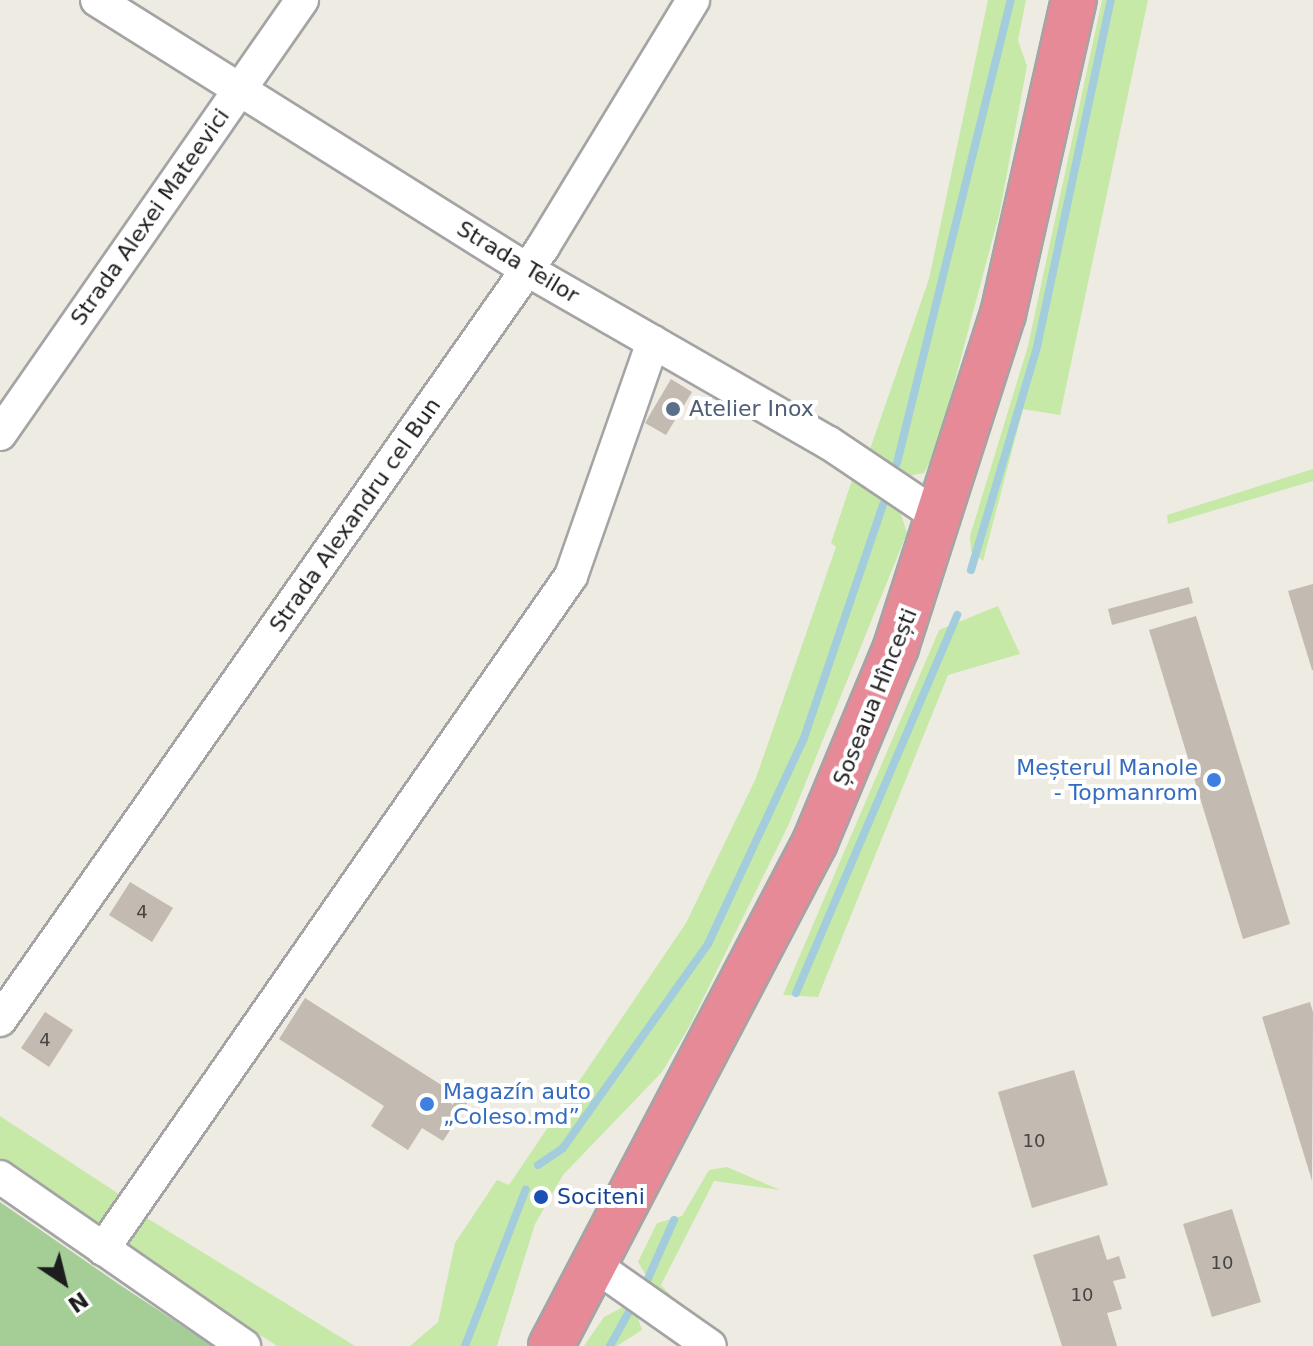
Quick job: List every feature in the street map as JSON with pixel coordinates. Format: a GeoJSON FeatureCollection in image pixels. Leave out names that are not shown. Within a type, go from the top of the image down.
{"type":"FeatureCollection","features":[{"type":"Feature","properties":{"kind":"highway","name":"Șoseaua Hîncești"},"geometry":{"type":"LineString","coordinates":[[551,1346],[596,1266],[815,842],[942,519],[1003,314],[1074,0]]}},
{"type":"Feature","properties":{"kind":"street","name":"Strada Teilor"},"geometry":{"type":"LineString","coordinates":[[97,0],[526,269],[829,443],[942,519]]}},
{"type":"Feature","properties":{"kind":"street","name":"Strada Alexei Mateevici"},"geometry":{"type":"LineString","coordinates":[[0,434],[302,0]]}},
{"type":"Feature","properties":{"kind":"street","name":"Strada Alexandru cel Bun"},"geometry":{"type":"LineString","coordinates":[[0,1020],[526,269],[693,0]]}},
{"type":"Feature","properties":{"kind":"street"},"geometry":{"type":"LineString","coordinates":[[103,1249],[571,576],[653,342]]}},
{"type":"Feature","properties":{"kind":"street"},"geometry":{"type":"LineString","coordinates":[[0,1177],[244,1346]]}},
{"type":"Feature","properties":{"kind":"street"},"geometry":{"type":"LineString","coordinates":[[596,1266],[710,1346]]}},
{"type":"Feature","properties":{"kind":"green space"},"geometry":{"type":"Polygon","coordinates":[[[988,0],[1026,0],[1018,40],[1027,66],[1000,211],[937,448],[924,473],[903,477],[869,452],[929,279],[988,0]]]}},
{"type":"Feature","properties":{"kind":"green space"},"geometry":{"type":"Polygon","coordinates":[[[1102,0],[1148,0],[1060,415],[1023,409],[983,561],[971,551],[970,536],[1028,346],[1102,0]]]}},
{"type":"Feature","properties":{"kind":"green space"},"geometry":{"type":"Polygon","coordinates":[[[1313,469],[1313,481],[1168,524],[1167,515],[1313,469]]]}},
{"type":"Feature","properties":{"kind":"green space"},"geometry":{"type":"Polygon","coordinates":[[[853,477],[899,508],[907,533],[788,826],[689,1027],[662,1072],[563,1175],[535,1224],[497,1346],[410,1346],[438,1322],[455,1243],[497,1180],[509,1185],[686,923],[756,778],[836,547],[831,543],[853,477]]]}},
{"type":"Feature","properties":{"kind":"green space"},"geometry":{"type":"Polygon","coordinates":[[[998,606],[1020,654],[948,675],[818,997],[783,995],[939,630],[998,606]]]}},
{"type":"Feature","properties":{"kind":"green space"},"geometry":{"type":"Polygon","coordinates":[[[0,1116],[128,1200],[106,1233],[0,1163],[0,1116]]]}},
{"type":"Feature","properties":{"kind":"green space"},"geometry":{"type":"Polygon","coordinates":[[[727,1167],[780,1190],[714,1181],[661,1285],[681,1306],[659,1297],[638,1262],[657,1223],[682,1216],[709,1170],[727,1167]]]}},
{"type":"Feature","properties":{"kind":"green space"},"geometry":{"type":"Polygon","coordinates":[[[0,1202],[123,1287],[213,1346],[0,1346],[0,1202]]]}},
{"type":"Feature","properties":{"kind":"green space"},"geometry":{"type":"Polygon","coordinates":[[[147,1218],[355,1346],[277,1346],[126,1247],[147,1218]]]}},
{"type":"Feature","properties":{"kind":"green space"},"geometry":{"type":"Polygon","coordinates":[[[625,1306],[636,1312],[642,1330],[617,1346],[584,1346],[604,1317],[625,1306]]]}},
{"type":"Feature","properties":{"kind":"building"},"geometry":{"type":"Polygon","coordinates":[[[671,379],[692,392],[666,435],[645,423],[671,379]]]}},
{"type":"Feature","properties":{"kind":"building"},"geometry":{"type":"Polygon","coordinates":[[[1313,584],[1313,670],[1312,670],[1288,591],[1313,584]]]}},
{"type":"Feature","properties":{"kind":"building"},"geometry":{"type":"Polygon","coordinates":[[[1189,587],[1193,603],[1112,625],[1108,609],[1189,587]]]}},
{"type":"Feature","properties":{"kind":"building"},"geometry":{"type":"Polygon","coordinates":[[[1196,616],[1290,924],[1243,939],[1149,630],[1196,616]]]}},
{"type":"Feature","properties":{"kind":"building"},"geometry":{"type":"Polygon","coordinates":[[[130,882],[173,908],[152,942],[109,915],[130,882]]]}},
{"type":"Feature","properties":{"kind":"building"},"geometry":{"type":"Polygon","coordinates":[[[305,998],[468,1102],[443,1141],[422,1128],[408,1150],[371,1126],[384,1106],[279,1039],[305,998]]]}},
{"type":"Feature","properties":{"kind":"building"},"geometry":{"type":"Polygon","coordinates":[[[1310,1002],[1313,1012],[1312,1181],[1262,1017],[1310,1002]]]}},
{"type":"Feature","properties":{"kind":"building"},"geometry":{"type":"Polygon","coordinates":[[[45,1012],[73,1030],[49,1067],[21,1048],[45,1012]]]}},
{"type":"Feature","properties":{"kind":"building"},"geometry":{"type":"Polygon","coordinates":[[[1074,1070],[1108,1185],[1032,1208],[998,1092],[1074,1070]]]}},
{"type":"Feature","properties":{"kind":"building"},"geometry":{"type":"Polygon","coordinates":[[[1232,1209],[1261,1302],[1212,1317],[1183,1224],[1232,1209]]]}},
{"type":"Feature","properties":{"kind":"building"},"geometry":{"type":"Polygon","coordinates":[[[1099,1235],[1107,1260],[1119,1256],[1126,1278],[1113,1281],[1122,1309],[1107,1313],[1117,1346],[1062,1346],[1033,1255],[1099,1235]]]}},
{"type":"Feature","properties":{"kind":"waterway"},"geometry":{"type":"LineString","coordinates":[[897,463],[1011,0]]}},
{"type":"Feature","properties":{"kind":"waterway"},"geometry":{"type":"LineString","coordinates":[[971,570],[1037,347],[1111,0]]}},
{"type":"Feature","properties":{"kind":"waterway"},"geometry":{"type":"LineString","coordinates":[[538,1165],[563,1148],[708,944],[804,738],[883,505]]}},
{"type":"Feature","properties":{"kind":"waterway"},"geometry":{"type":"LineString","coordinates":[[796,993],[957,615]]}},
{"type":"Feature","properties":{"kind":"waterway"},"geometry":{"type":"LineString","coordinates":[[465,1346],[526,1189]]}},
{"type":"Feature","properties":{"kind":"waterway"},"geometry":{"type":"LineString","coordinates":[[646,1283],[674,1220]]}},
{"type":"Feature","properties":{"kind":"waterway"},"geometry":{"type":"LineString","coordinates":[[610,1346],[628,1314]]}},
{"type":"Feature","properties":{"kind":"place","name":"Atelier Inox"},"geometry":{"type":"Point","coordinates":[673,409]}},
{"type":"Feature","properties":{"kind":"place","name":"Meșterul Manole - Topmanrom"},"geometry":{"type":"Point","coordinates":[1214,780]}},
{"type":"Feature","properties":{"kind":"place","name":"Magazín auto „Coleso.md”"},"geometry":{"type":"Point","coordinates":[427,1104]}},
{"type":"Feature","properties":{"kind":"place","name":"Sociteni"},"geometry":{"type":"Point","coordinates":[541,1197]}}]}
